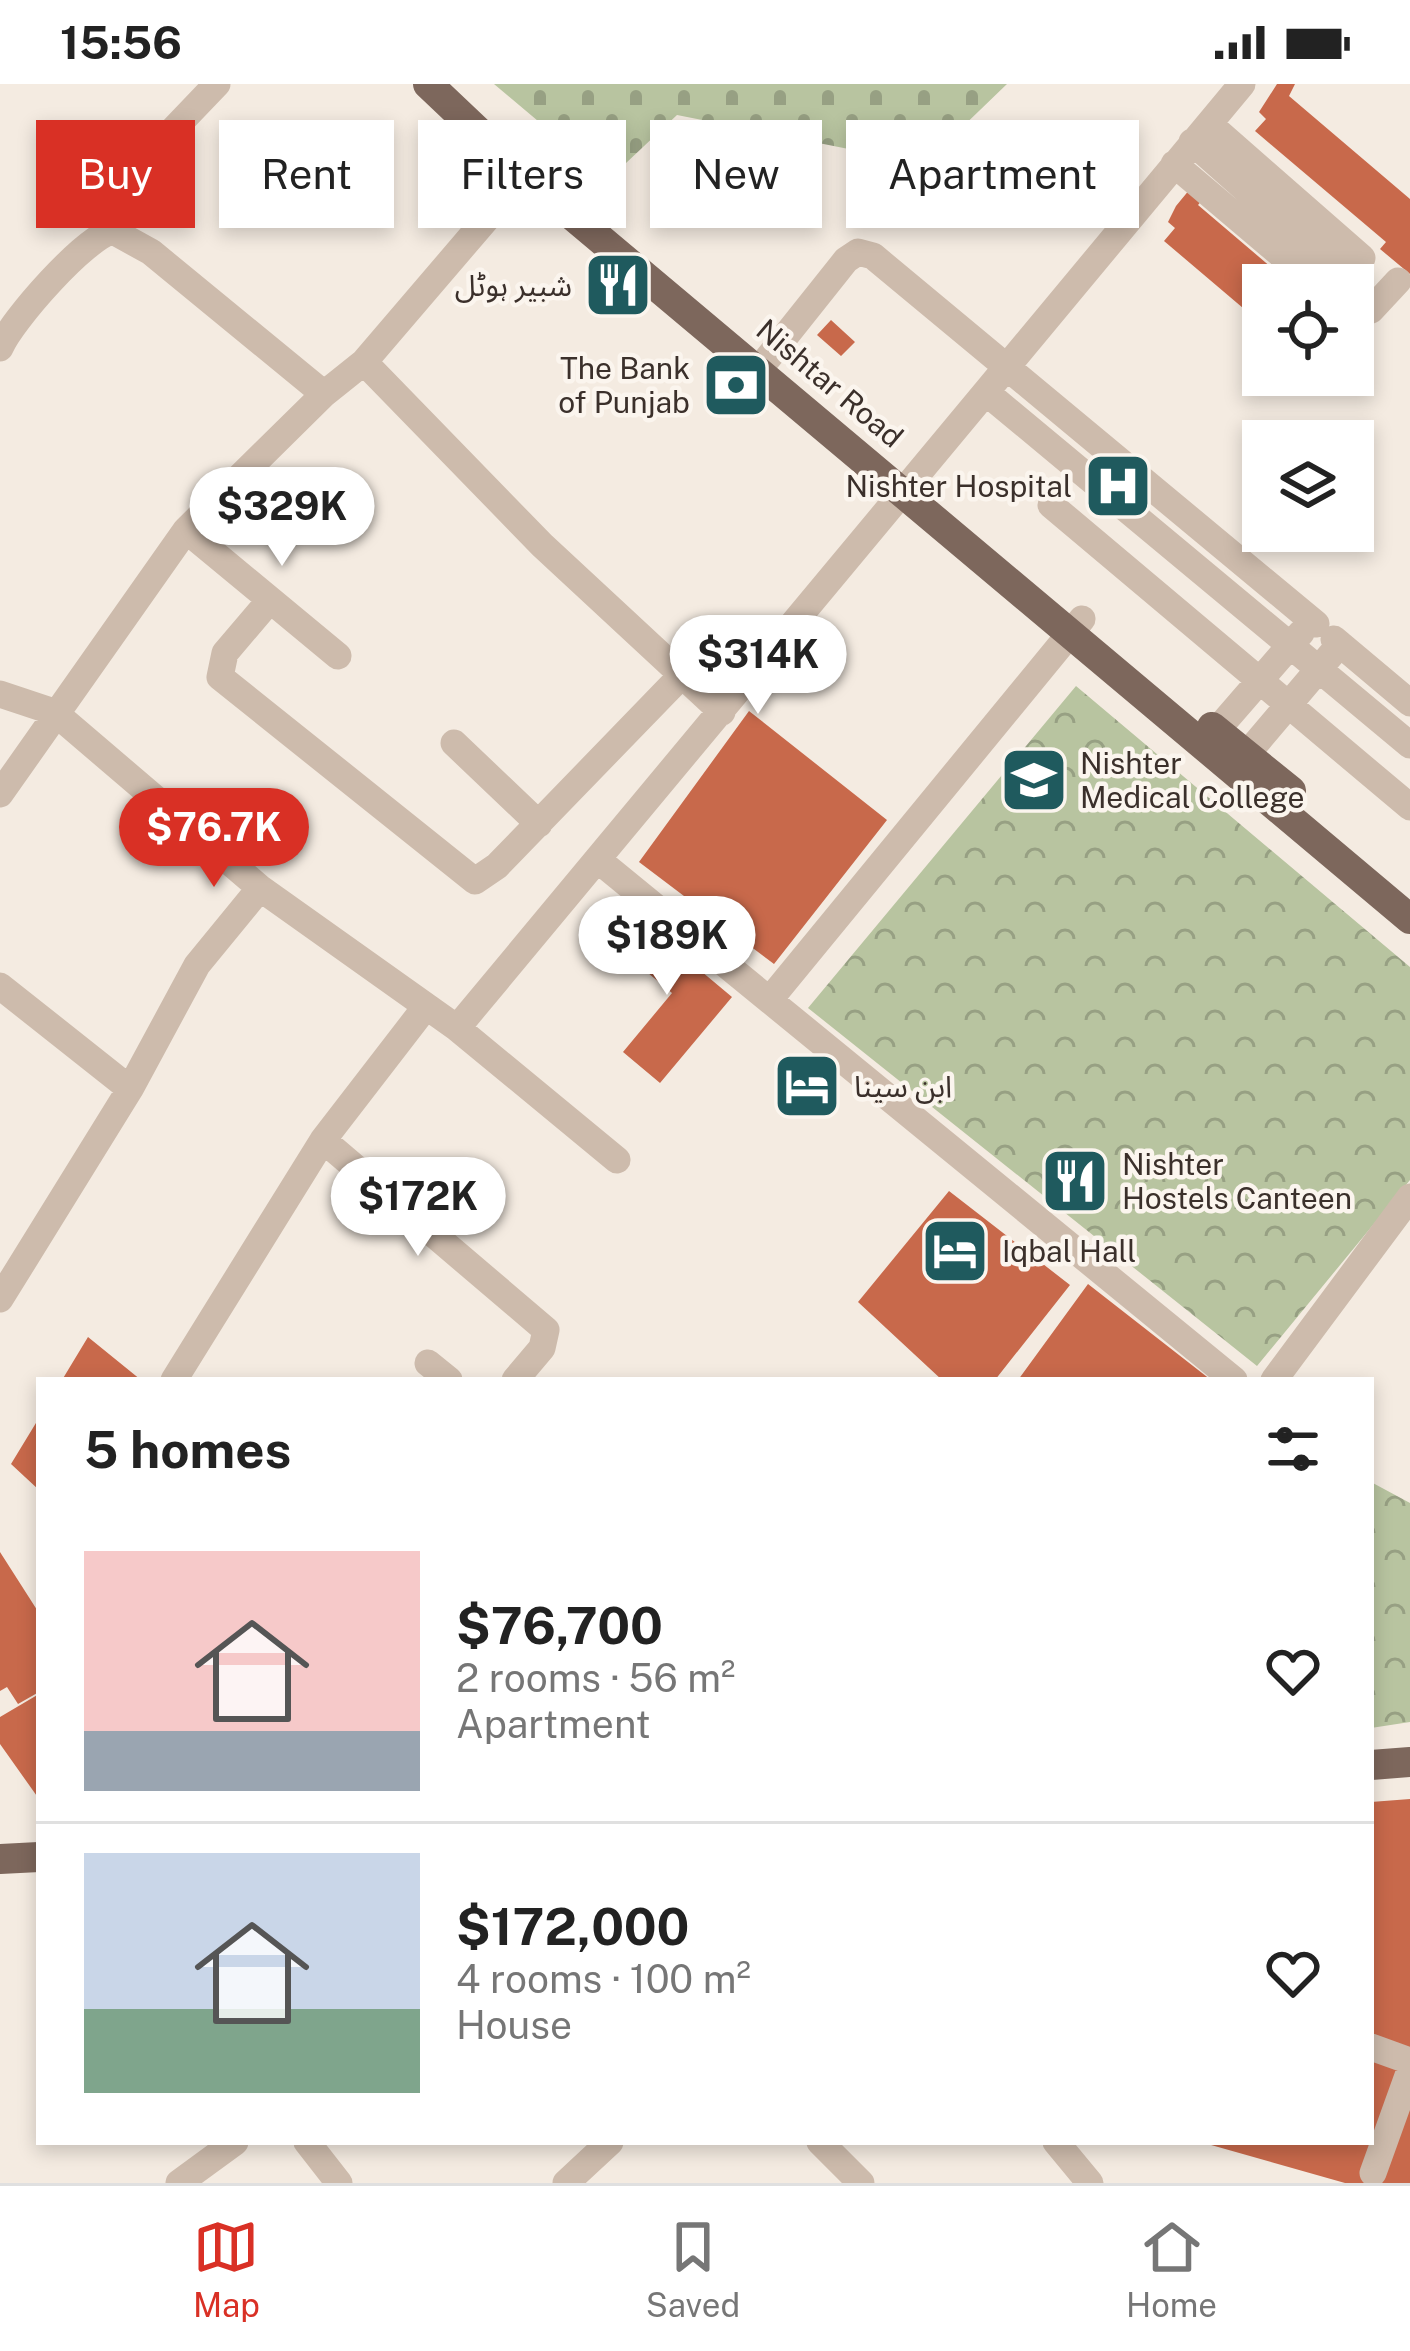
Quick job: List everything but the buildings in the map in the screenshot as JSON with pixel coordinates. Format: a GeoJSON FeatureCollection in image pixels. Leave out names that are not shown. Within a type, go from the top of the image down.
{"type":"FeatureCollection","features":[{"type":"Feature","properties":{"kind":"main road","name":"Nishtar Road"},"geometry":{"type":"LineString","coordinates":[[428,84],[466,120]]}},
{"type":"Feature","properties":{"kind":"main road","name":"Nishtar Road"},"geometry":{"type":"LineString","coordinates":[[452,84],[1076,626],[1410,894]]}},
{"type":"Feature","properties":{"kind":"main road","name":"Nishtar Road"},"geometry":{"type":"LineString","coordinates":[[590,228],[910,485]]}},
{"type":"Feature","properties":{"kind":"main road","name":"Nishtar Road"},"geometry":{"type":"LineString","coordinates":[[1076,626],[1216,730],[1239,761],[1410,919]]}},
{"type":"Feature","properties":{"kind":"main road"},"geometry":{"type":"LineString","coordinates":[[1374,1765],[1410,1762]]}},
{"type":"Feature","properties":{"kind":"main road"},"geometry":{"type":"LineString","coordinates":[[0,1859],[36,1857]]}},
{"type":"Feature","properties":{"kind":"street"},"geometry":{"type":"LineString","coordinates":[[183,120],[217,84]]}},
{"type":"Feature","properties":{"kind":"street"},"geometry":{"type":"LineString","coordinates":[[457,1028],[1242,84]]}},
{"type":"Feature","properties":{"kind":"street"},"geometry":{"type":"LineString","coordinates":[[1192,143],[1362,258],[1346,277],[1192,143]]}},
{"type":"Feature","properties":{"kind":"street"},"geometry":{"type":"LineString","coordinates":[[1192,143],[1299,264]]}},
{"type":"Feature","properties":{"kind":"street"},"geometry":{"type":"LineString","coordinates":[[0,794],[186,530],[324,394],[364,362],[479,228]]}},
{"type":"Feature","properties":{"kind":"street"},"geometry":{"type":"LineString","coordinates":[[0,347],[16,316],[95,240],[113,231],[151,252],[324,394]]}},
{"type":"Feature","properties":{"kind":"street"},"geometry":{"type":"LineString","coordinates":[[768,358],[859,252],[873,256],[1011,366],[1410,703]]}},
{"type":"Feature","properties":{"kind":"street"},"geometry":{"type":"LineString","coordinates":[[1374,307],[1398,281]]}},
{"type":"Feature","properties":{"kind":"street"},"geometry":{"type":"LineString","coordinates":[[364,362],[542,545],[722,712]]}},
{"type":"Feature","properties":{"kind":"street"},"geometry":{"type":"LineString","coordinates":[[988,394],[1410,745]]}},
{"type":"Feature","properties":{"kind":"street"},"geometry":{"type":"LineString","coordinates":[[1052,505],[1410,807]]}},
{"type":"Feature","properties":{"kind":"street"},"geometry":{"type":"LineString","coordinates":[[186,530],[338,656]]}},
{"type":"Feature","properties":{"kind":"street"},"geometry":{"type":"LineString","coordinates":[[270,599],[225,652],[218,670],[225,683],[475,881],[483,880],[683,674]]}},
{"type":"Feature","properties":{"kind":"street"},"geometry":{"type":"LineString","coordinates":[[771,998],[1076,626]]}},
{"type":"Feature","properties":{"kind":"street"},"geometry":{"type":"LineString","coordinates":[[1216,730],[1291,646],[1325,632]]}},
{"type":"Feature","properties":{"kind":"street"},"geometry":{"type":"LineString","coordinates":[[1239,761],[1319,669],[1325,632]]}},
{"type":"Feature","properties":{"kind":"street"},"geometry":{"type":"LineString","coordinates":[[0,694],[54,712],[260,888],[424,1009],[457,1028],[617,1160]]}},
{"type":"Feature","properties":{"kind":"street"},"geometry":{"type":"LineString","coordinates":[[454,743],[539,824]]}},
{"type":"Feature","properties":{"kind":"street"},"geometry":{"type":"LineString","coordinates":[[598,860],[1230,1377]]}},
{"type":"Feature","properties":{"kind":"street"},"geometry":{"type":"LineString","coordinates":[[0,1299],[130,1089],[197,964],[260,888]]}},
{"type":"Feature","properties":{"kind":"street"},"geometry":{"type":"LineString","coordinates":[[0,986],[130,1089]]}},
{"type":"Feature","properties":{"kind":"street"},"geometry":{"type":"LineString","coordinates":[[176,1377],[323,1140],[424,1009]]}},
{"type":"Feature","properties":{"kind":"street"},"geometry":{"type":"LineString","coordinates":[[323,1140],[546,1330],[542,1348],[518,1377]]}},
{"type":"Feature","properties":{"kind":"street"},"geometry":{"type":"LineString","coordinates":[[1276,1377],[1410,1197]]}},
{"type":"Feature","properties":{"kind":"street"},"geometry":{"type":"LineString","coordinates":[[1372,2173],[1410,2066],[1374,2048]]}},
{"type":"Feature","properties":{"kind":"street"},"geometry":{"type":"LineString","coordinates":[[178,2183],[232,2145]]}},
{"type":"Feature","properties":{"kind":"street"},"geometry":{"type":"LineString","coordinates":[[309,2145],[339,2183]]}},
{"type":"Feature","properties":{"kind":"street"},"geometry":{"type":"LineString","coordinates":[[566,2183],[607,2145]]}},
{"type":"Feature","properties":{"kind":"street"},"geometry":{"type":"LineString","coordinates":[[822,2145],[843,2177]]}},
{"type":"Feature","properties":{"kind":"street"},"geometry":{"type":"LineString","coordinates":[[1058,2145],[1090,2183]]}},
{"type":"Feature","properties":{"kind":"green space"},"geometry":{"type":"Polygon","coordinates":[[[494,84],[1007,84],[970,120],[846,120],[846,149],[822,144],[822,120],[702,120],[677,115],[672,120],[650,120],[650,140],[626,163],[626,120],[537,120],[494,84]]]}},
{"type":"Feature","properties":{"kind":"green space"},"geometry":{"type":"Polygon","coordinates":[[[1076,686],[1410,967],[1410,1180],[1257,1366],[808,1008],[1076,686]]]}},
{"type":"Feature","properties":{"kind":"green space"},"geometry":{"type":"Polygon","coordinates":[[[1374,1484],[1410,1503],[1410,1722],[1374,1728],[1374,1484]]]}},
{"type":"Feature","properties":{"kind":"place","name":"شبیر ہوٹل"},"geometry":{"type":"Point","coordinates":[618,285]}},
{"type":"Feature","properties":{"kind":"place","name":"The Bank of Punjab"},"geometry":{"type":"Point","coordinates":[736,385]}},
{"type":"Feature","properties":{"kind":"place","name":"Nishter Hospital"},"geometry":{"type":"Point","coordinates":[1118,486]}},
{"type":"Feature","properties":{"kind":"place","name":"Nishter Medical College"},"geometry":{"type":"Point","coordinates":[1034,780]}},
{"type":"Feature","properties":{"kind":"place","name":"ابن سینا"},"geometry":{"type":"Point","coordinates":[807,1086]}},
{"type":"Feature","properties":{"kind":"place","name":"Nishter Hostels Canteen"},"geometry":{"type":"Point","coordinates":[1075,1181]}},
{"type":"Feature","properties":{"kind":"place","name":"Iqbal Hall"},"geometry":{"type":"Point","coordinates":[955,1251]}}]}
